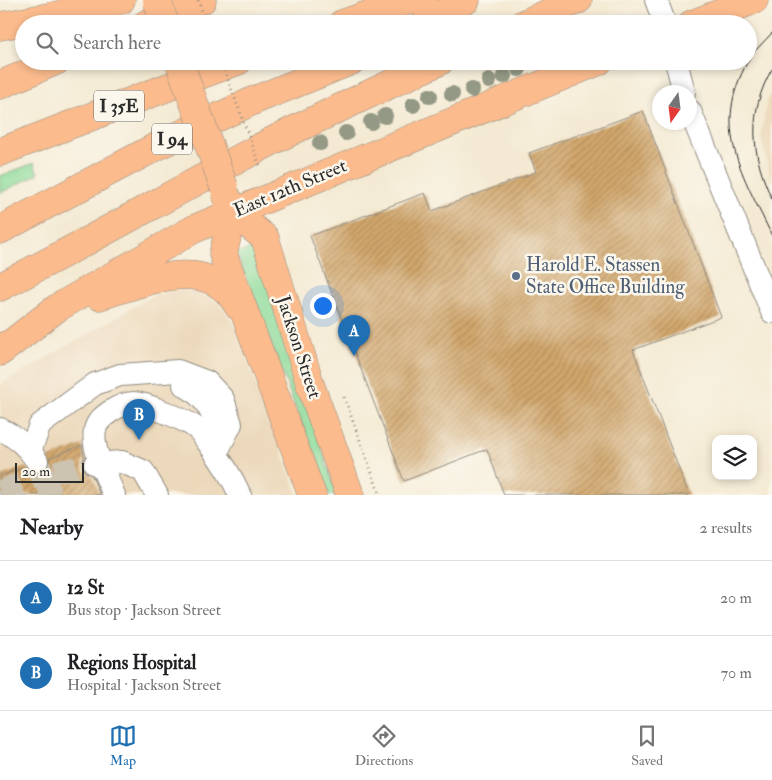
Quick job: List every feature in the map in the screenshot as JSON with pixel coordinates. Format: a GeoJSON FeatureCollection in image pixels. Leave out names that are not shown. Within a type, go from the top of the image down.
{"type":"FeatureCollection","features":[{"type":"Feature","properties":{"kind":"main road"},"geometry":{"type":"LineString","coordinates":[[57,15],[121,0]]}},
{"type":"Feature","properties":{"kind":"main road"},"geometry":{"type":"LineString","coordinates":[[157,0],[162,15]]}},
{"type":"Feature","properties":{"kind":"main road"},"geometry":{"type":"LineString","coordinates":[[167,15],[202,0]]}},
{"type":"Feature","properties":{"kind":"main road"},"geometry":{"type":"LineString","coordinates":[[367,15],[407,1],[422,0]]}},
{"type":"Feature","properties":{"kind":"main road"},"geometry":{"type":"LineString","coordinates":[[440,15],[466,0]]}},
{"type":"Feature","properties":{"kind":"main road"},"geometry":{"type":"LineString","coordinates":[[544,15],[578,0]]}},
{"type":"Feature","properties":{"kind":"main road"},"geometry":{"type":"LineString","coordinates":[[715,15],[754,0]]}},
{"type":"Feature","properties":{"kind":"main road"},"geometry":{"type":"LineString","coordinates":[[0,26],[15,23]]}},
{"type":"Feature","properties":{"kind":"main road"},"geometry":{"type":"LineString","coordinates":[[0,85],[35,70]]}},
{"type":"Feature","properties":{"kind":"main road"},"geometry":{"type":"LineString","coordinates":[[182,70],[228,200]]}},
{"type":"Feature","properties":{"kind":"main road","name":"I 35E"},"geometry":{"type":"LineString","coordinates":[[0,152],[214,70]]}},
{"type":"Feature","properties":{"kind":"main road","name":"I 94"},"geometry":{"type":"LineString","coordinates":[[0,230],[165,142],[255,100],[329,70]]}},
{"type":"Feature","properties":{"kind":"main road"},"geometry":{"type":"LineString","coordinates":[[0,287],[62,256],[119,222],[276,140],[348,103],[420,70]]}},
{"type":"Feature","properties":{"kind":"main road","name":"East 12th Street"},"geometry":{"type":"LineString","coordinates":[[2,348],[57,308],[194,229],[228,200],[575,70]]}},
{"type":"Feature","properties":{"kind":"main road","name":"Jackson Street"},"geometry":{"type":"LineString","coordinates":[[228,200],[224,254],[312,495]]}},
{"type":"Feature","properties":{"kind":"main road","name":"Jackson Street"},"geometry":{"type":"LineString","coordinates":[[228,200],[265,238],[311,387],[350,495]]}},
{"type":"Feature","properties":{"kind":"main road"},"geometry":{"type":"LineString","coordinates":[[57,308],[157,279],[178,275],[197,275],[218,283],[232,295],[254,336]]}},
{"type":"Feature","properties":{"kind":"street"},"geometry":{"type":"LineString","coordinates":[[656,0],[662,15]]}},
{"type":"Feature","properties":{"kind":"street"},"geometry":{"type":"LineString","coordinates":[[678,70],[682,85]]}},
{"type":"Feature","properties":{"kind":"street"},"geometry":{"type":"LineString","coordinates":[[697,128],[772,312]]}},
{"type":"Feature","properties":{"kind":"street"},"geometry":{"type":"LineString","coordinates":[[0,429],[8,433],[34,456],[40,424],[95,384],[120,375],[147,372],[178,382],[196,392],[208,405],[216,421],[218,449]]}},
{"type":"Feature","properties":{"kind":"street"},"geometry":{"type":"LineString","coordinates":[[114,495],[98,464],[95,429],[100,418],[117,408],[152,396],[166,398],[180,404],[194,418],[196,428],[218,449],[240,495]]}},
{"type":"Feature","properties":{"kind":"street"},"geometry":{"type":"LineString","coordinates":[[98,464],[122,462],[144,471],[157,495]]}},
{"type":"Feature","properties":{"kind":"path"},"geometry":{"type":"LineString","coordinates":[[198,0],[204,15]]}},
{"type":"Feature","properties":{"kind":"path"},"geometry":{"type":"LineString","coordinates":[[224,70],[260,166]]}},
{"type":"Feature","properties":{"kind":"shaded area"},"geometry":{"type":"Polygon","coordinates":[[[772,93],[772,182],[761,137],[767,101],[772,93]]]}},
{"type":"Feature","properties":{"kind":"shaded area"},"geometry":{"type":"Polygon","coordinates":[[[176,289],[200,293],[221,305],[234,324],[298,495],[0,495],[0,385],[156,294],[176,289]]]}},
{"type":"Feature","properties":{"kind":"green space"},"geometry":{"type":"Polygon","coordinates":[[[34,163],[38,174],[0,193],[0,176],[34,163]]]}},
{"type":"Feature","properties":{"kind":"green space"},"geometry":{"type":"Polygon","coordinates":[[[255,246],[337,495],[329,495],[237,254],[255,246]]]}},
{"type":"Feature","properties":{"kind":"building","name":"Harold E. Stassen State Office Building"},"geometry":{"type":"Polygon","coordinates":[[[643,111],[721,317],[633,350],[689,495],[504,495],[487,449],[404,481],[310,236],[425,193],[432,211],[536,172],[529,153],[643,111]]]}},
{"type":"Feature","properties":{"kind":"building"},"geometry":{"type":"Polygon","coordinates":[[[82,445],[84,471],[92,476],[100,495],[0,495],[0,476],[25,467],[32,473],[39,474],[44,472],[49,466],[49,458],[82,445]]]}},
{"type":"Feature","properties":{"kind":"tunnel"},"geometry":{"type":"LineString","coordinates":[[0,491],[44,474],[37,462]]}},
{"type":"Feature","properties":{"kind":"tunnel"},"geometry":{"type":"LineString","coordinates":[[51,495],[44,474],[95,464]]}},
{"type":"Feature","properties":{"kind":"tram line"},"geometry":{"type":"LineString","coordinates":[[757,49],[772,33]]}},
{"type":"Feature","properties":{"kind":"tram line"},"geometry":{"type":"LineString","coordinates":[[772,69],[758,101],[755,117],[756,150],[765,183],[772,199]]}},
{"type":"Feature","properties":{"kind":"tram line"},"geometry":{"type":"LineString","coordinates":[[744,70],[737,85],[732,108],[731,130],[735,151],[742,171],[772,236]]}},
{"type":"Feature","properties":{"kind":"place","name":"Harold E. Stassen State Office Building"},"geometry":{"type":"Point","coordinates":[516,276]}},
{"type":"Feature","properties":{"kind":"place","name":"12 St"},"geometry":{"type":"Point","coordinates":[354,356]}},
{"type":"Feature","properties":{"kind":"place","name":"Regions Hospital"},"geometry":{"type":"Point","coordinates":[139,440]}}]}
